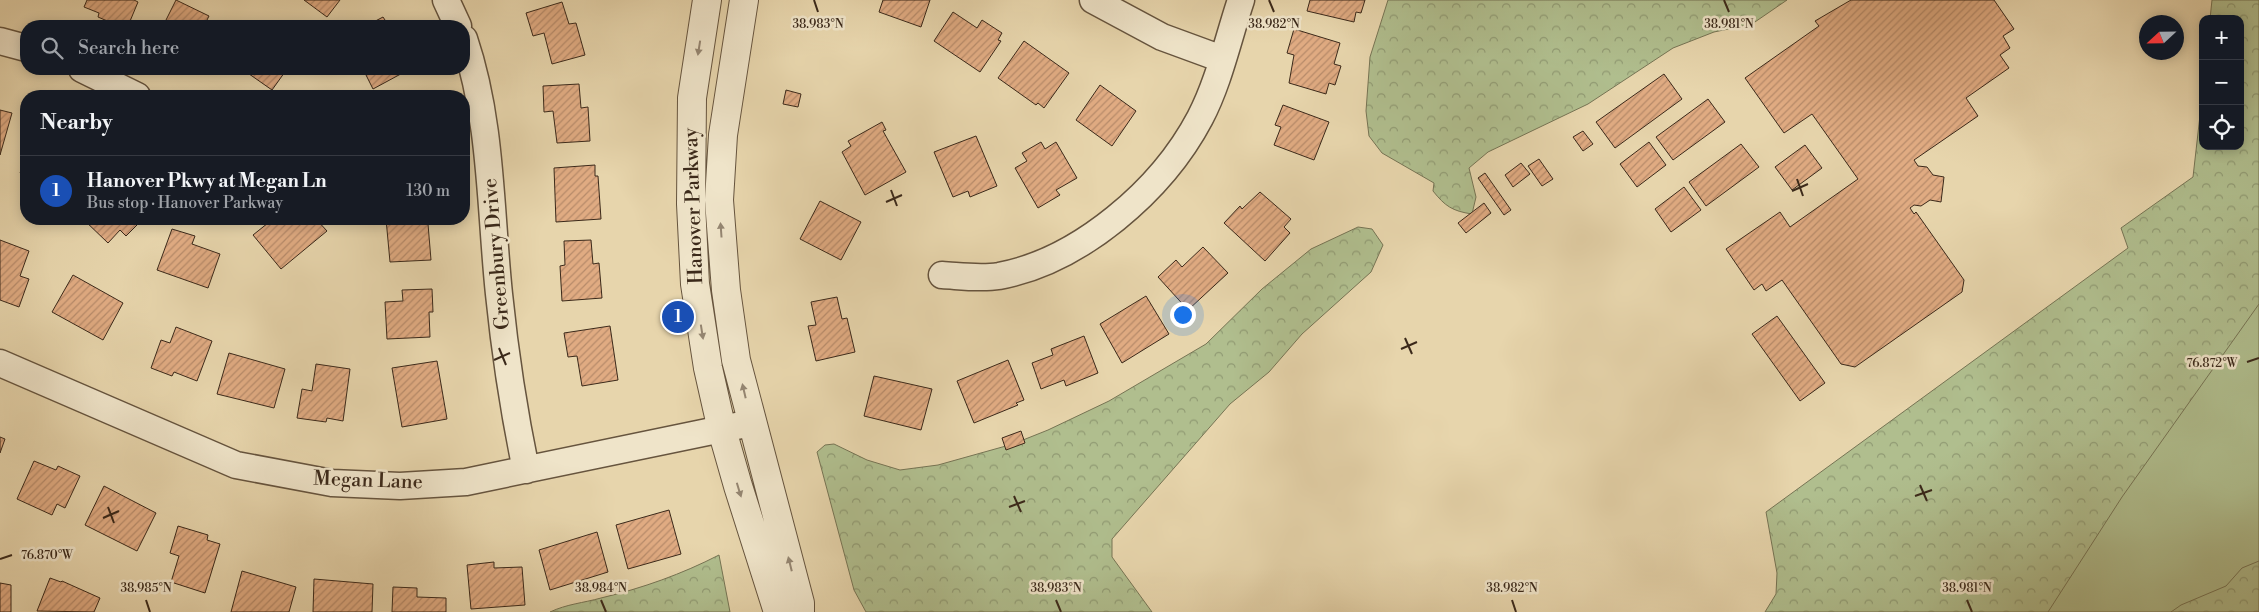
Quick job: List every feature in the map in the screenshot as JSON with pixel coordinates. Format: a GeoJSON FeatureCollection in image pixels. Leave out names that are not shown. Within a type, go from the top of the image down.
{"type":"FeatureCollection","features":[{"type":"Feature","properties":{"kind":"street"},"geometry":{"type":"LineString","coordinates":[[446,0],[455,20]]}},
{"type":"Feature","properties":{"kind":"street","name":"Hanover Parkway"},"geometry":{"type":"LineString","coordinates":[[707,0],[692,98],[691,204],[695,284],[708,368],[722,430],[778,612]]}},
{"type":"Feature","properties":{"kind":"street","name":"Hanover Parkway"},"geometry":{"type":"LineString","coordinates":[[744,0],[722,135],[719,200],[726,290],[736,360],[751,423],[778,511],[800,603],[800,612]]}},
{"type":"Feature","properties":{"kind":"street"},"geometry":{"type":"LineString","coordinates":[[1093,0],[1162,37],[1222,59]]}},
{"type":"Feature","properties":{"kind":"street"},"geometry":{"type":"LineString","coordinates":[[942,275],[984,277],[1009,273],[1064,252],[1119,218],[1177,156],[1200,118],[1241,0]]}},
{"type":"Feature","properties":{"kind":"street"},"geometry":{"type":"LineString","coordinates":[[0,41],[20,46]]}},
{"type":"Feature","properties":{"kind":"street","name":"Greenbury Drive"},"geometry":{"type":"LineString","coordinates":[[470,57],[476,75],[488,148],[499,293],[513,406],[526,470]]}},
{"type":"Feature","properties":{"kind":"street"},"geometry":{"type":"LineString","coordinates":[[94,75],[125,90]]}},
{"type":"Feature","properties":{"kind":"street","name":"Megan Lane"},"geometry":{"type":"LineString","coordinates":[[0,363],[236,465],[284,476],[332,483],[400,486],[466,482],[751,423]]}},
{"type":"Feature","properties":{"kind":"green space"},"geometry":{"type":"Polygon","coordinates":[[[1388,0],[1787,0],[1752,24],[1714,32],[1673,48],[1588,104],[1488,152],[1469,168],[1476,197],[1472,214],[1459,211],[1445,204],[1433,191],[1434,183],[1382,153],[1369,136],[1366,111],[1370,57],[1388,0]]]}},
{"type":"Feature","properties":{"kind":"green space"},"geometry":{"type":"Polygon","coordinates":[[[2212,0],[2259,0],[2259,304],[2122,497],[2048,612],[1765,612],[1776,594],[1777,573],[1766,512],[2128,248],[2121,228],[2193,177],[2199,124],[2199,150],[2244,150],[2244,15],[2210,15],[2212,0]]]}},
{"type":"Feature","properties":{"kind":"green space"},"geometry":{"type":"Polygon","coordinates":[[[1358,227],[1372,229],[1383,245],[1371,272],[1302,334],[1269,372],[1230,404],[1112,539],[1112,557],[1152,612],[866,612],[854,590],[817,452],[825,445],[834,444],[867,460],[900,470],[938,465],[1013,444],[1048,430],[1109,401],[1206,344],[1262,289],[1311,249],[1358,227]]]}},
{"type":"Feature","properties":{"kind":"green space"},"geometry":{"type":"Polygon","coordinates":[[[2259,277],[2259,612],[2025,612],[2259,277]]]}},
{"type":"Feature","properties":{"kind":"green space"},"geometry":{"type":"Polygon","coordinates":[[[719,555],[730,612],[550,612],[569,605],[647,585],[719,555]]]}},
{"type":"Feature","properties":{"kind":"green space"},"geometry":{"type":"Polygon","coordinates":[[[2259,561],[2259,612],[2171,612],[2181,605],[2226,586],[2242,568],[2259,561]]]}},
{"type":"Feature","properties":{"kind":"building"},"geometry":{"type":"Polygon","coordinates":[[[87,0],[134,0],[138,2],[130,20],[105,20],[98,17],[99,13],[84,7],[87,0]]]}},
{"type":"Feature","properties":{"kind":"building"},"geometry":{"type":"Polygon","coordinates":[[[176,0],[209,16],[207,20],[166,20],[176,0]]]}},
{"type":"Feature","properties":{"kind":"building"},"geometry":{"type":"Polygon","coordinates":[[[304,0],[340,0],[327,17],[304,0]]]}},
{"type":"Feature","properties":{"kind":"building"},"geometry":{"type":"Polygon","coordinates":[[[883,0],[930,0],[921,27],[879,12],[883,0]]]}},
{"type":"Feature","properties":{"kind":"building"},"geometry":{"type":"Polygon","coordinates":[[[1310,0],[1365,0],[1361,13],[1356,12],[1354,22],[1307,11],[1310,0]]]}},
{"type":"Feature","properties":{"kind":"building"},"geometry":{"type":"Polygon","coordinates":[[[1851,0],[1994,0],[2014,29],[2003,36],[2010,48],[2000,55],[2009,68],[1966,98],[1978,116],[1914,160],[1918,166],[1927,167],[1933,175],[1944,177],[1941,202],[1930,200],[1921,206],[1914,205],[1910,208],[1914,214],[1916,212],[1964,280],[1962,292],[1855,367],[1841,364],[1782,280],[1766,291],[1762,284],[1754,290],[1726,249],[1780,212],[1790,227],[1858,179],[1812,114],[1784,133],[1745,78],[1819,26],[1815,21],[1851,0]]]}},
{"type":"Feature","properties":{"kind":"building"},"geometry":{"type":"Polygon","coordinates":[[[562,2],[569,24],[576,23],[585,55],[552,64],[544,33],[533,36],[526,13],[562,2]]]}},
{"type":"Feature","properties":{"kind":"building"},"geometry":{"type":"Polygon","coordinates":[[[953,12],[977,28],[982,20],[1002,33],[998,40],[1001,41],[980,72],[934,41],[953,12]]]}},
{"type":"Feature","properties":{"kind":"building"},"geometry":{"type":"Polygon","coordinates":[[[1294,29],[1340,43],[1334,64],[1341,66],[1335,85],[1329,83],[1326,94],[1289,83],[1294,55],[1287,53],[1294,29]]]}},
{"type":"Feature","properties":{"kind":"building"},"geometry":{"type":"Polygon","coordinates":[[[1024,41],[1069,73],[1044,108],[1038,103],[1036,105],[998,78],[1024,41]]]}},
{"type":"Feature","properties":{"kind":"building"},"geometry":{"type":"Polygon","coordinates":[[[1664,74],[1682,99],[1615,148],[1596,122],[1664,74]]]}},
{"type":"Feature","properties":{"kind":"building"},"geometry":{"type":"Polygon","coordinates":[[[251,75],[283,75],[272,90],[251,75]]]}},
{"type":"Feature","properties":{"kind":"building"},"geometry":{"type":"Polygon","coordinates":[[[366,75],[399,75],[373,89],[366,75]]]}},
{"type":"Feature","properties":{"kind":"building"},"geometry":{"type":"Polygon","coordinates":[[[579,84],[581,108],[588,107],[590,141],[557,143],[553,111],[544,112],[543,86],[579,84]]]}},
{"type":"Feature","properties":{"kind":"building"},"geometry":{"type":"Polygon","coordinates":[[[1100,85],[1136,111],[1112,146],[1076,120],[1100,85]]]}},
{"type":"Feature","properties":{"kind":"building"},"geometry":{"type":"Polygon","coordinates":[[[786,90],[801,94],[798,107],[783,104],[786,90]]]}},
{"type":"Feature","properties":{"kind":"building"},"geometry":{"type":"Polygon","coordinates":[[[1708,99],[1725,122],[1673,160],[1656,137],[1708,99]]]}},
{"type":"Feature","properties":{"kind":"building"},"geometry":{"type":"Polygon","coordinates":[[[1283,105],[1329,122],[1314,160],[1274,145],[1281,127],[1275,125],[1283,105]]]}},
{"type":"Feature","properties":{"kind":"building"},"geometry":{"type":"Polygon","coordinates":[[[0,110],[12,113],[0,155],[0,110]]]}},
{"type":"Feature","properties":{"kind":"building"},"geometry":{"type":"Polygon","coordinates":[[[882,122],[886,130],[883,131],[906,172],[865,195],[842,152],[851,146],[848,141],[882,122]]]}},
{"type":"Feature","properties":{"kind":"building"},"geometry":{"type":"Polygon","coordinates":[[[1583,131],[1593,144],[1583,151],[1573,137],[1583,131]]]}},
{"type":"Feature","properties":{"kind":"building"},"geometry":{"type":"Polygon","coordinates":[[[976,136],[997,186],[970,197],[968,191],[953,197],[934,152],[976,136]]]}},
{"type":"Feature","properties":{"kind":"building"},"geometry":{"type":"Polygon","coordinates":[[[1041,142],[1045,149],[1056,142],[1077,178],[1056,190],[1060,195],[1038,208],[1015,168],[1027,161],[1022,153],[1041,142]]]}},
{"type":"Feature","properties":{"kind":"building"},"geometry":{"type":"Polygon","coordinates":[[[1649,142],[1666,165],[1637,187],[1620,164],[1649,142]]]}},
{"type":"Feature","properties":{"kind":"building"},"geometry":{"type":"Polygon","coordinates":[[[1741,144],[1759,167],[1706,206],[1689,182],[1741,144]]]}},
{"type":"Feature","properties":{"kind":"building"},"geometry":{"type":"Polygon","coordinates":[[[1805,145],[1822,168],[1792,190],[1775,167],[1805,145]]]}},
{"type":"Feature","properties":{"kind":"building"},"geometry":{"type":"Polygon","coordinates":[[[1539,159],[1553,179],[1542,186],[1528,166],[1539,159]]]}},
{"type":"Feature","properties":{"kind":"building"},"geometry":{"type":"Polygon","coordinates":[[[1521,163],[1530,174],[1513,187],[1505,175],[1521,163]]]}},
{"type":"Feature","properties":{"kind":"building"},"geometry":{"type":"Polygon","coordinates":[[[595,165],[595,176],[598,176],[601,219],[556,222],[554,168],[595,165]]]}},
{"type":"Feature","properties":{"kind":"building"},"geometry":{"type":"Polygon","coordinates":[[[1485,173],[1511,210],[1504,215],[1478,178],[1485,173]]]}},
{"type":"Feature","properties":{"kind":"building"},"geometry":{"type":"Polygon","coordinates":[[[1684,187],[1701,210],[1671,232],[1655,209],[1684,187]]]}},
{"type":"Feature","properties":{"kind":"building"},"geometry":{"type":"Polygon","coordinates":[[[1260,192],[1291,219],[1284,227],[1290,233],[1265,261],[1224,223],[1240,206],[1242,209],[1260,192]]]}},
{"type":"Feature","properties":{"kind":"building"},"geometry":{"type":"Polygon","coordinates":[[[820,201],[861,222],[841,260],[800,239],[820,201]]]}},
{"type":"Feature","properties":{"kind":"building"},"geometry":{"type":"Polygon","coordinates":[[[1484,203],[1491,213],[1466,233],[1458,223],[1484,203]]]}},
{"type":"Feature","properties":{"kind":"building"},"geometry":{"type":"Polygon","coordinates":[[[89,225],[137,225],[126,236],[120,230],[108,243],[89,225]]]}},
{"type":"Feature","properties":{"kind":"building"},"geometry":{"type":"Polygon","coordinates":[[[266,225],[322,225],[327,231],[281,269],[253,235],[266,225]]]}},
{"type":"Feature","properties":{"kind":"building"},"geometry":{"type":"Polygon","coordinates":[[[387,225],[428,225],[431,260],[390,262],[387,225]]]}},
{"type":"Feature","properties":{"kind":"building"},"geometry":{"type":"Polygon","coordinates":[[[172,229],[195,236],[192,244],[220,254],[208,288],[157,270],[172,229]]]}},
{"type":"Feature","properties":{"kind":"building"},"geometry":{"type":"Polygon","coordinates":[[[0,240],[29,251],[20,276],[29,279],[19,307],[0,300],[0,240]]]}},
{"type":"Feature","properties":{"kind":"building"},"geometry":{"type":"Polygon","coordinates":[[[591,240],[593,264],[599,263],[602,298],[562,301],[560,266],[565,265],[564,241],[591,240]]]}},
{"type":"Feature","properties":{"kind":"building"},"geometry":{"type":"Polygon","coordinates":[[[1203,247],[1228,273],[1188,310],[1158,277],[1176,260],[1182,267],[1203,247]]]}},
{"type":"Feature","properties":{"kind":"building"},"geometry":{"type":"Polygon","coordinates":[[[73,275],[123,303],[103,340],[52,312],[73,275]]]}},
{"type":"Feature","properties":{"kind":"building"},"geometry":{"type":"Polygon","coordinates":[[[432,289],[433,312],[429,312],[430,337],[387,339],[385,302],[403,301],[402,290],[432,289]]]}},
{"type":"Feature","properties":{"kind":"building"},"geometry":{"type":"Polygon","coordinates":[[[1146,296],[1169,334],[1122,363],[1100,324],[1146,296]]]}},
{"type":"Feature","properties":{"kind":"building"},"geometry":{"type":"Polygon","coordinates":[[[837,297],[842,319],[847,318],[855,352],[816,361],[808,326],[816,325],[811,302],[837,297]]]}},
{"type":"Feature","properties":{"kind":"building"},"geometry":{"type":"Polygon","coordinates":[[[1777,316],[1825,383],[1800,401],[1752,334],[1777,316]]]}},
{"type":"Feature","properties":{"kind":"building"},"geometry":{"type":"Polygon","coordinates":[[[610,326],[618,380],[582,386],[577,356],[568,357],[564,333],[610,326]]]}},
{"type":"Feature","properties":{"kind":"building"},"geometry":{"type":"Polygon","coordinates":[[[176,327],[212,341],[197,381],[174,372],[172,376],[151,368],[161,340],[170,343],[176,327]]]}},
{"type":"Feature","properties":{"kind":"building"},"geometry":{"type":"Polygon","coordinates":[[[1084,336],[1098,373],[1066,386],[1064,380],[1041,389],[1032,363],[1053,355],[1051,349],[1084,336]]]}},
{"type":"Feature","properties":{"kind":"building"},"geometry":{"type":"Polygon","coordinates":[[[229,353],[285,369],[274,408],[217,394],[229,353]]]}},
{"type":"Feature","properties":{"kind":"building"},"geometry":{"type":"Polygon","coordinates":[[[1008,360],[1024,400],[1016,403],[1018,405],[974,423],[957,381],[1008,360]]]}},
{"type":"Feature","properties":{"kind":"building"},"geometry":{"type":"Polygon","coordinates":[[[437,361],[447,419],[402,427],[392,368],[437,361]]]}},
{"type":"Feature","properties":{"kind":"building"},"geometry":{"type":"Polygon","coordinates":[[[316,364],[350,369],[343,421],[327,418],[326,422],[297,418],[302,389],[312,391],[316,364]]]}},
{"type":"Feature","properties":{"kind":"building"},"geometry":{"type":"Polygon","coordinates":[[[874,376],[932,389],[921,430],[864,416],[874,376]]]}},
{"type":"Feature","properties":{"kind":"building"},"geometry":{"type":"Polygon","coordinates":[[[1021,431],[1025,443],[1006,450],[1002,438],[1021,431]]]}},
{"type":"Feature","properties":{"kind":"building"},"geometry":{"type":"Polygon","coordinates":[[[0,437],[5,439],[0,453],[0,437]]]}},
{"type":"Feature","properties":{"kind":"building"},"geometry":{"type":"Polygon","coordinates":[[[34,461],[56,470],[58,466],[80,476],[65,508],[57,504],[52,515],[17,499],[34,461]]]}},
{"type":"Feature","properties":{"kind":"building"},"geometry":{"type":"Polygon","coordinates":[[[104,486],[156,513],[137,551],[85,525],[104,486]]]}},
{"type":"Feature","properties":{"kind":"building"},"geometry":{"type":"Polygon","coordinates":[[[669,510],[681,554],[628,569],[616,525],[669,510]]]}},
{"type":"Feature","properties":{"kind":"building"},"geometry":{"type":"Polygon","coordinates":[[[178,526],[208,535],[207,540],[220,544],[205,593],[171,582],[179,556],[170,553],[178,526]]]}},
{"type":"Feature","properties":{"kind":"building"},"geometry":{"type":"Polygon","coordinates":[[[597,532],[608,572],[550,590],[539,550],[597,532]]]}},
{"type":"Feature","properties":{"kind":"building"},"geometry":{"type":"Polygon","coordinates":[[[494,562],[494,568],[522,567],[525,605],[471,609],[467,565],[494,562]]]}},
{"type":"Feature","properties":{"kind":"building"},"geometry":{"type":"Polygon","coordinates":[[[242,571],[296,587],[289,612],[231,612],[242,571]]]}},
{"type":"Feature","properties":{"kind":"building"},"geometry":{"type":"Polygon","coordinates":[[[50,578],[62,581],[100,598],[94,612],[37,611],[50,578]]]}},
{"type":"Feature","properties":{"kind":"building"},"geometry":{"type":"Polygon","coordinates":[[[314,579],[373,584],[372,612],[313,612],[314,579]]]}},
{"type":"Feature","properties":{"kind":"building"},"geometry":{"type":"Polygon","coordinates":[[[0,583],[11,585],[11,612],[0,612],[0,583]]]}},
{"type":"Feature","properties":{"kind":"building"},"geometry":{"type":"Polygon","coordinates":[[[393,587],[417,588],[417,597],[446,598],[446,612],[392,612],[393,587]]]}},
{"type":"Feature","properties":{"kind":"place","name":"Hanover Pkwy at Megan Ln"},"geometry":{"type":"Point","coordinates":[678,317]}}]}
